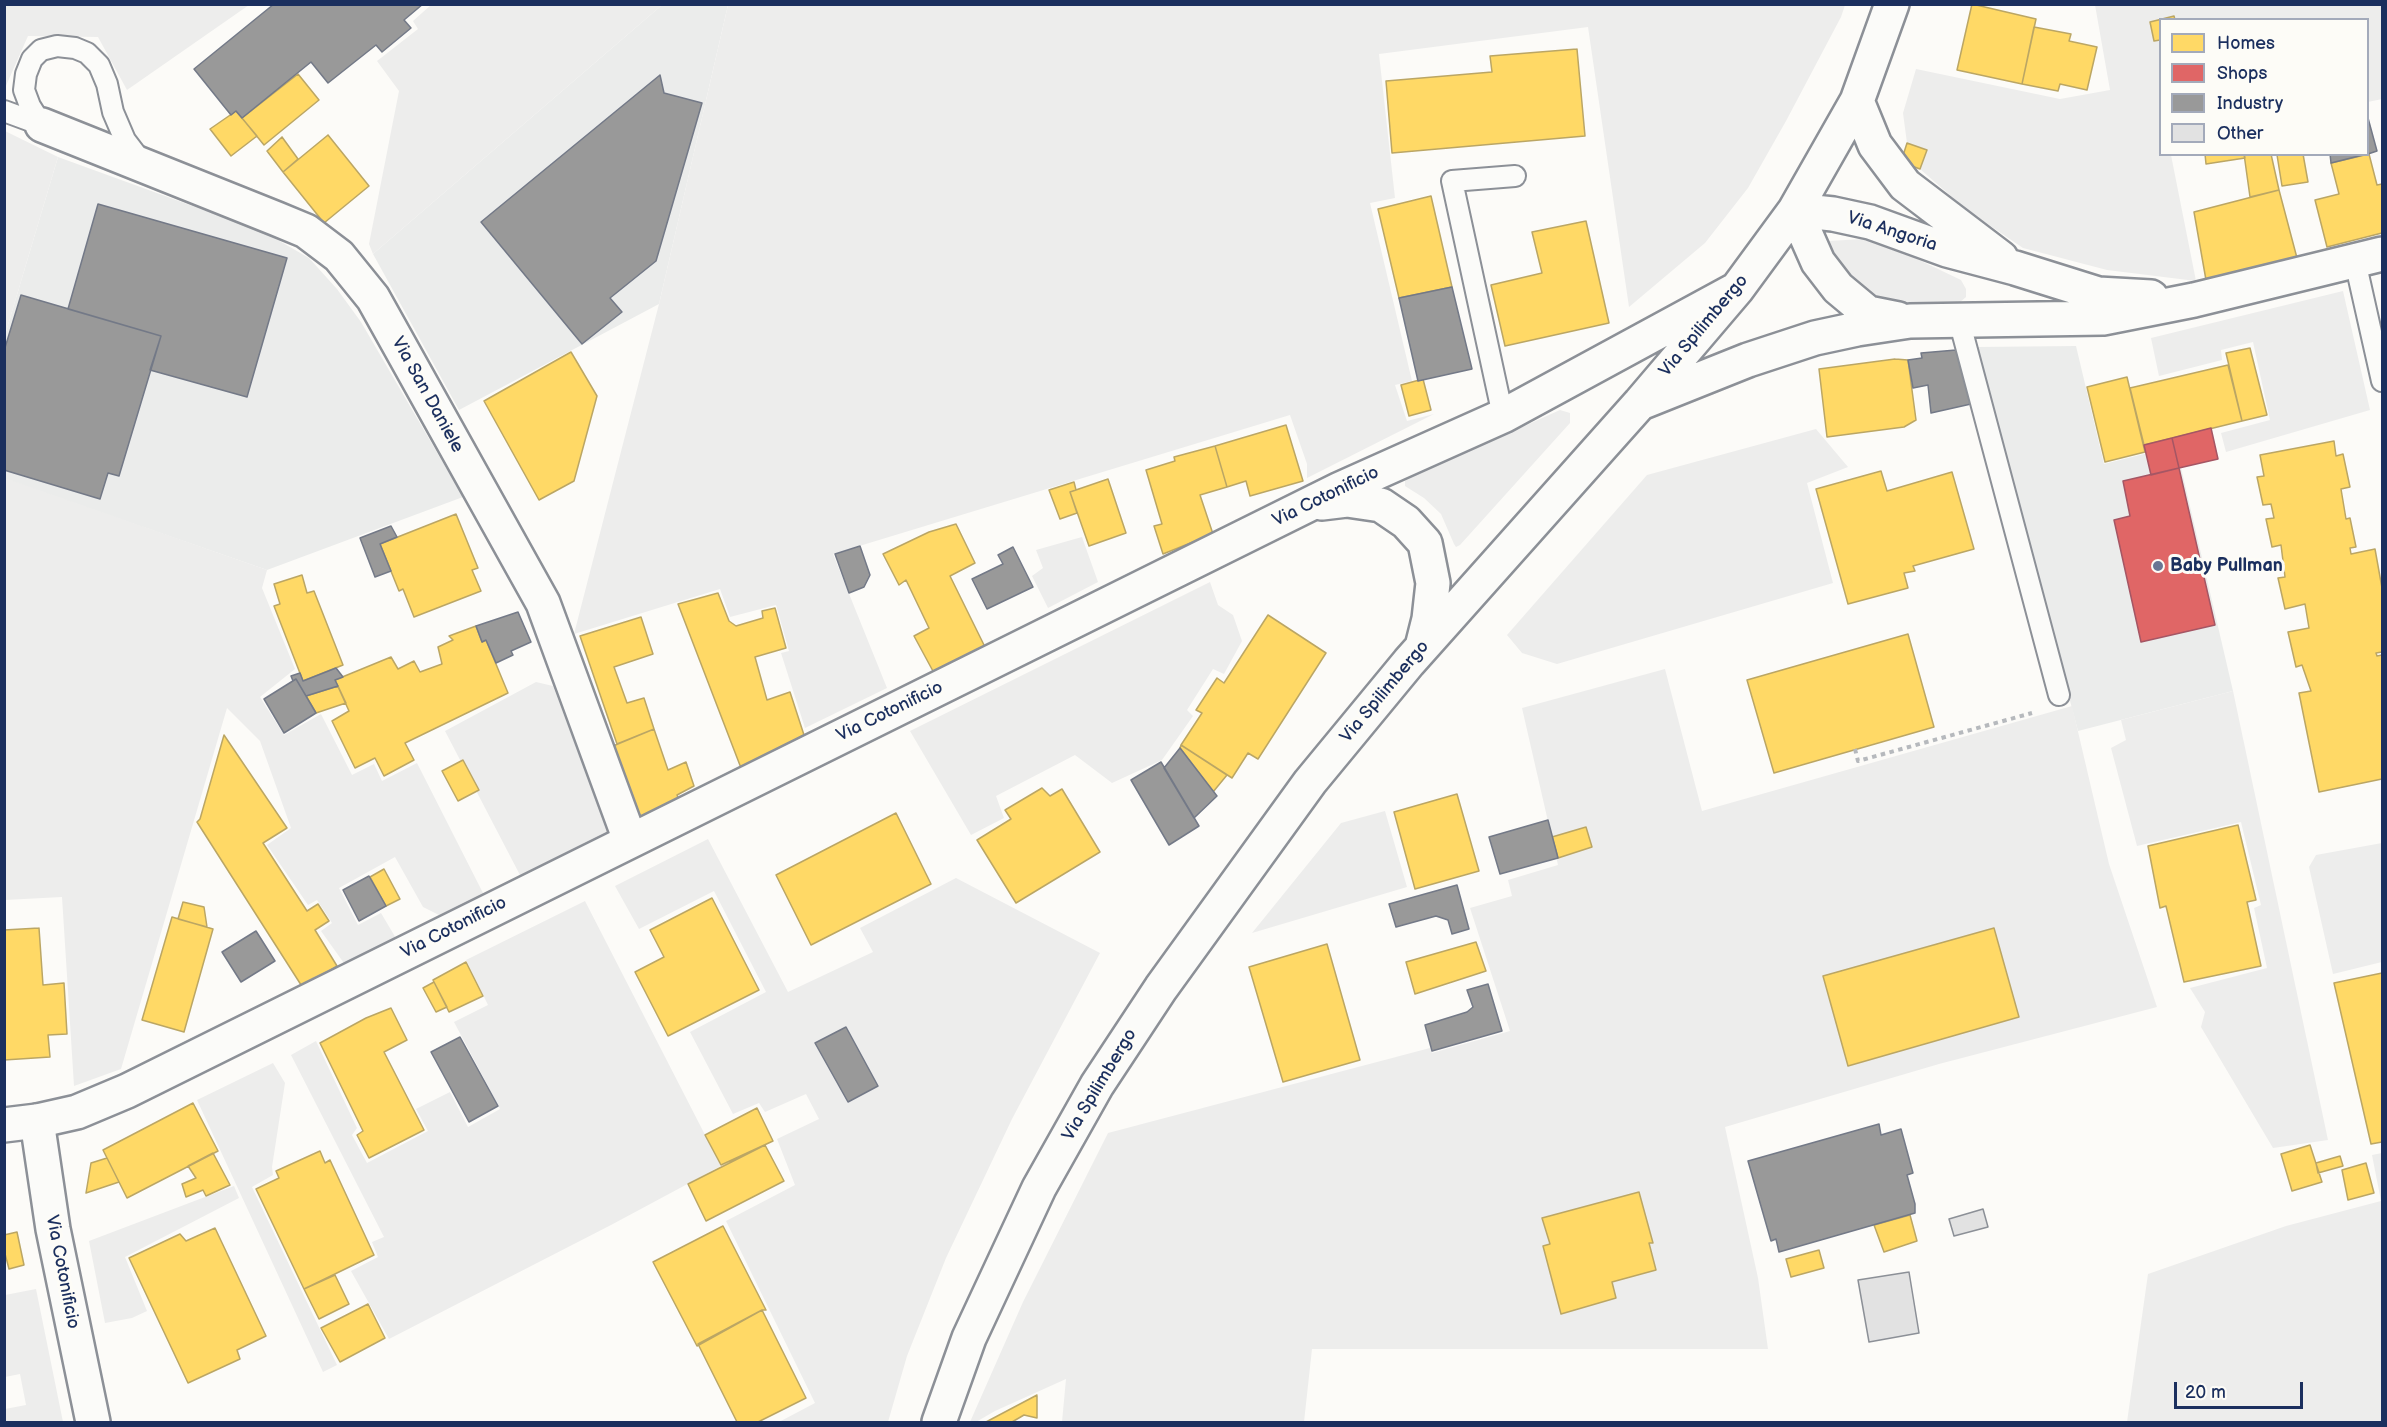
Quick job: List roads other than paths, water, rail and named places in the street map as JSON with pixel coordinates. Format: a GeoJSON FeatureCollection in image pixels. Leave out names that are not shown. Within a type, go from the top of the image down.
{"type":"FeatureCollection","features":[{"type":"Feature","properties":{"kind":"street","name":"Via Spilimbergo"},"geometry":{"type":"LineString","coordinates":[[939,1422],[969,1338],[1039,1188],[1097,1085],[1161,988],[1310,782],[1422,648],[1640,403],[1737,289],[1795,210],[1857,101],[1892,4]]}},
{"type":"Feature","properties":{"kind":"street","name":"Via Angoria"},"geometry":{"type":"LineString","coordinates":[[1857,101],[1875,144],[1905,185],[2015,268]]}},
{"type":"Feature","properties":{"kind":"street","name":"Via San Daniele"},"geometry":{"type":"LineString","coordinates":[[42,125],[306,231],[339,256],[373,298],[543,603],[630,840]]}},
{"type":"Feature","properties":{"kind":"street","name":"Via Angoria"},"geometry":{"type":"LineString","coordinates":[[1910,321],[1868,313],[1838,288],[1818,262],[1795,210],[1833,214],[1870,222],[1947,250],[2098,294],[2194,300]]}},
{"type":"Feature","properties":{"kind":"street","name":"Via Angoria"},"geometry":{"type":"LineString","coordinates":[[1640,403],[1748,360],[1815,338],[1910,321],[2103,318],[2194,300],[2369,258]]}},
{"type":"Feature","properties":{"kind":"street","name":"Via Cotonificio"},"geometry":{"type":"LineString","coordinates":[[4,1125],[37,1121],[77,1112],[126,1091],[1308,505],[1503,416],[1737,289]]}},
{"type":"Feature","properties":{"kind":"street","name":"Via Cotonificio"},"geometry":{"type":"LineString","coordinates":[[1308,505],[1347,500],[1380,505],[1406,522],[1425,543],[1433,583],[1429,619],[1422,648]]}},
{"type":"Feature","properties":{"kind":"street","name":"Via Cotonificio"},"geometry":{"type":"LineString","coordinates":[[37,1121],[53,1229],[93,1422]]}},
{"type":"Feature","properties":{"kind":"lane"},"geometry":{"type":"LineString","coordinates":[[42,125],[30,106],[24,90],[26,74],[32,59],[41,50],[57,46],[75,48],[87,54],[99,65],[107,84],[113,112],[125,141],[143,165]]}},
{"type":"Feature","properties":{"kind":"lane"},"geometry":{"type":"LineString","coordinates":[[4,111],[42,125]]}},
{"type":"Feature","properties":{"kind":"lane"},"geometry":{"type":"LineString","coordinates":[[1503,416],[1452,181],[1515,176]]}},
{"type":"Feature","properties":{"kind":"lane"},"geometry":{"type":"LineString","coordinates":[[2369,258],[2382,381]]}},
{"type":"Feature","properties":{"kind":"lane"},"geometry":{"type":"LineString","coordinates":[[1959,320],[2059,695]]}},
{"type":"Feature","properties":{"kind":"place","name":"Baby Pullman"},"geometry":{"type":"Point","coordinates":[2158,566]}}]}
